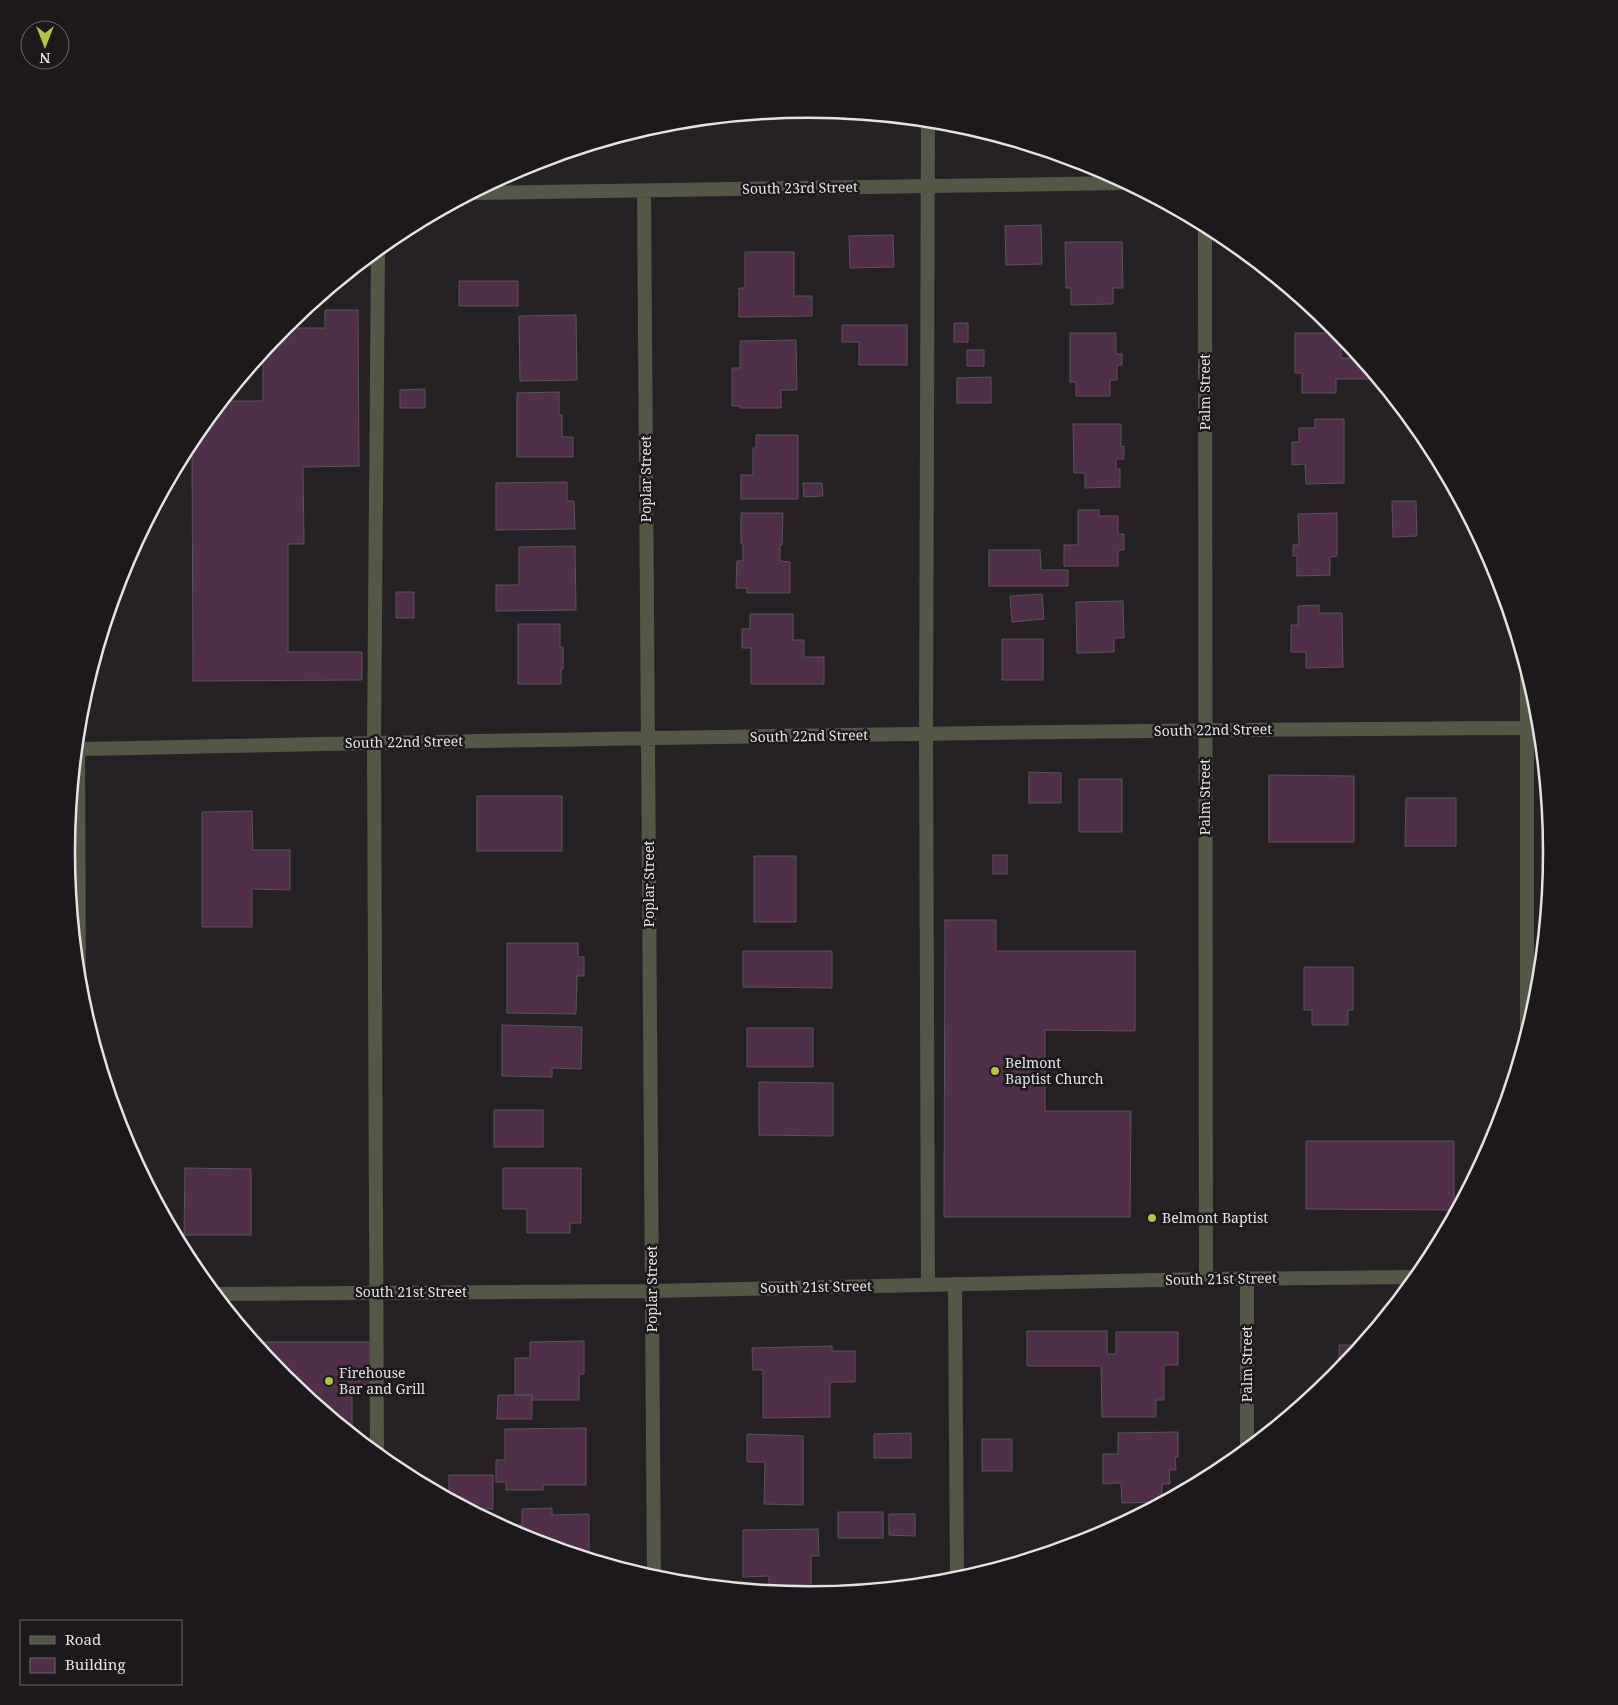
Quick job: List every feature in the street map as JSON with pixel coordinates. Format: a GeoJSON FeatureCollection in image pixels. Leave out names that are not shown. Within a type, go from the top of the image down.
{"type":"FeatureCollection","features":[{"type":"Feature","properties":{"kind":"street"},"geometry":{"type":"LineString","coordinates":[[928,129],[926,734],[928,1284]]}},
{"type":"Feature","properties":{"kind":"street","name":"South 23rd Street"},"geometry":{"type":"LineString","coordinates":[[486,193],[1110,183]]}},
{"type":"Feature","properties":{"kind":"street","name":"Poplar Street"},"geometry":{"type":"LineString","coordinates":[[644,191],[654,1569]]}},
{"type":"Feature","properties":{"kind":"street","name":"Palm Street"},"geometry":{"type":"LineString","coordinates":[[1205,235],[1206,1279]]}},
{"type":"Feature","properties":{"kind":"street"},"geometry":{"type":"LineString","coordinates":[[377,1446],[374,743],[378,259]]}},
{"type":"Feature","properties":{"kind":"street","name":"South 22nd Street"},"geometry":{"type":"LineString","coordinates":[[83,743],[374,743],[1205,730],[1532,728]]}},
{"type":"Feature","properties":{"kind":"street"},"geometry":{"type":"LineString","coordinates":[[1528,1002],[1533,732]]}},
{"type":"Feature","properties":{"kind":"street"},"geometry":{"type":"LineString","coordinates":[[78,790],[79,921]]}},
{"type":"Feature","properties":{"kind":"street","name":"South 21st Street"},"geometry":{"type":"LineString","coordinates":[[223,1294],[652,1291],[928,1284],[1407,1277]]}},
{"type":"Feature","properties":{"kind":"street","name":"Palm Street"},"geometry":{"type":"LineString","coordinates":[[1247,1279],[1247,1441]]}},
{"type":"Feature","properties":{"kind":"street"},"geometry":{"type":"LineString","coordinates":[[955,1284],[957,1571]]}},
{"type":"Feature","properties":{"kind":"building"},"geometry":{"type":"Polygon","coordinates":[[[1041,225],[1042,264],[1006,265],[1005,226],[1041,225]]]}},
{"type":"Feature","properties":{"kind":"building"},"geometry":{"type":"Polygon","coordinates":[[[893,235],[894,267],[850,268],[849,236],[893,235]]]}},
{"type":"Feature","properties":{"kind":"building"},"geometry":{"type":"Polygon","coordinates":[[[1065,242],[1122,242],[1123,288],[1113,288],[1113,304],[1071,305],[1071,288],[1066,288],[1065,242]]]}},
{"type":"Feature","properties":{"kind":"building"},"geometry":{"type":"Polygon","coordinates":[[[745,252],[794,252],[794,296],[812,296],[812,316],[739,317],[739,288],[745,288],[745,252]]]}},
{"type":"Feature","properties":{"kind":"building"},"geometry":{"type":"Polygon","coordinates":[[[459,281],[518,281],[518,306],[459,306],[459,281]]]}},
{"type":"Feature","properties":{"kind":"building"},"geometry":{"type":"Polygon","coordinates":[[[325,310],[358,310],[359,466],[303,467],[304,544],[288,544],[288,652],[362,652],[362,680],[193,681],[192,456],[231,401],[263,401],[263,362],[290,333],[295,328],[325,328],[325,310]]]}},
{"type":"Feature","properties":{"kind":"building"},"geometry":{"type":"Polygon","coordinates":[[[576,315],[577,380],[520,381],[519,316],[576,315]]]}},
{"type":"Feature","properties":{"kind":"building"},"geometry":{"type":"Polygon","coordinates":[[[954,323],[968,323],[968,342],[954,342],[954,323]]]}},
{"type":"Feature","properties":{"kind":"building"},"geometry":{"type":"Polygon","coordinates":[[[842,325],[907,325],[907,365],[859,365],[859,342],[842,342],[842,325]]]}},
{"type":"Feature","properties":{"kind":"building"},"geometry":{"type":"Polygon","coordinates":[[[1070,333],[1116,333],[1116,354],[1122,354],[1122,365],[1117,365],[1117,380],[1110,380],[1110,396],[1076,396],[1076,382],[1070,382],[1070,333]]]}},
{"type":"Feature","properties":{"kind":"building"},"geometry":{"type":"Polygon","coordinates":[[[1295,333],[1328,333],[1341,347],[1341,358],[1351,358],[1369,379],[1336,379],[1336,393],[1302,393],[1302,373],[1295,373],[1295,333]]]}},
{"type":"Feature","properties":{"kind":"building"},"geometry":{"type":"Polygon","coordinates":[[[796,340],[797,390],[781,390],[781,408],[740,408],[740,406],[732,406],[732,368],[740,368],[740,341],[796,340]]]}},
{"type":"Feature","properties":{"kind":"building"},"geometry":{"type":"Polygon","coordinates":[[[967,350],[984,350],[984,366],[967,366],[967,350]]]}},
{"type":"Feature","properties":{"kind":"building"},"geometry":{"type":"Polygon","coordinates":[[[991,377],[991,403],[957,403],[957,378],[991,377]]]}},
{"type":"Feature","properties":{"kind":"building"},"geometry":{"type":"Polygon","coordinates":[[[425,389],[425,408],[400,408],[400,390],[425,389]]]}},
{"type":"Feature","properties":{"kind":"building"},"geometry":{"type":"Polygon","coordinates":[[[559,392],[559,415],[562,415],[562,437],[573,437],[573,457],[517,457],[517,393],[559,392]]]}},
{"type":"Feature","properties":{"kind":"building"},"geometry":{"type":"Polygon","coordinates":[[[1315,419],[1344,419],[1344,483],[1306,484],[1305,464],[1292,465],[1292,442],[1299,442],[1299,428],[1315,428],[1315,419]]]}},
{"type":"Feature","properties":{"kind":"building"},"geometry":{"type":"Polygon","coordinates":[[[1073,424],[1121,424],[1121,447],[1124,446],[1124,459],[1116,459],[1116,469],[1120,469],[1120,487],[1085,488],[1085,473],[1074,473],[1073,424]]]}},
{"type":"Feature","properties":{"kind":"building"},"geometry":{"type":"Polygon","coordinates":[[[756,435],[798,435],[798,499],[741,499],[741,475],[753,475],[753,448],[756,448],[756,435]]]}},
{"type":"Feature","properties":{"kind":"building"},"geometry":{"type":"Polygon","coordinates":[[[567,482],[567,501],[574,501],[575,529],[496,530],[496,483],[567,482]]]}},
{"type":"Feature","properties":{"kind":"building"},"geometry":{"type":"Polygon","coordinates":[[[803,483],[822,483],[823,496],[804,497],[803,483]]]}},
{"type":"Feature","properties":{"kind":"building"},"geometry":{"type":"Polygon","coordinates":[[[1392,501],[1416,501],[1417,536],[1393,537],[1392,501]]]}},
{"type":"Feature","properties":{"kind":"building"},"geometry":{"type":"Polygon","coordinates":[[[1078,510],[1099,510],[1099,516],[1118,516],[1118,534],[1124,534],[1124,550],[1118,550],[1118,566],[1064,566],[1064,545],[1078,545],[1078,510]]]}},
{"type":"Feature","properties":{"kind":"building"},"geometry":{"type":"Polygon","coordinates":[[[741,513],[783,513],[780,561],[790,562],[790,593],[747,593],[747,588],[736,588],[737,561],[743,561],[741,513]]]}},
{"type":"Feature","properties":{"kind":"building"},"geometry":{"type":"Polygon","coordinates":[[[1337,513],[1337,556],[1330,557],[1330,575],[1297,576],[1297,556],[1293,556],[1293,545],[1299,545],[1298,514],[1337,513]]]}},
{"type":"Feature","properties":{"kind":"building"},"geometry":{"type":"Polygon","coordinates":[[[575,546],[576,610],[496,611],[496,585],[519,585],[519,547],[575,546]]]}},
{"type":"Feature","properties":{"kind":"building"},"geometry":{"type":"Polygon","coordinates":[[[989,550],[1040,550],[1041,570],[1068,570],[1068,586],[989,586],[989,550]]]}},
{"type":"Feature","properties":{"kind":"building"},"geometry":{"type":"Polygon","coordinates":[[[396,592],[414,592],[414,618],[396,618],[396,592]]]}},
{"type":"Feature","properties":{"kind":"building"},"geometry":{"type":"Polygon","coordinates":[[[1042,594],[1044,619],[1012,622],[1010,596],[1042,594]]]}},
{"type":"Feature","properties":{"kind":"building"},"geometry":{"type":"Polygon","coordinates":[[[1123,601],[1124,638],[1114,638],[1114,652],[1077,653],[1076,602],[1123,601]]]}},
{"type":"Feature","properties":{"kind":"building"},"geometry":{"type":"Polygon","coordinates":[[[1319,605],[1319,613],[1342,613],[1343,667],[1306,668],[1306,652],[1291,652],[1291,625],[1298,625],[1298,606],[1319,605]]]}},
{"type":"Feature","properties":{"kind":"building"},"geometry":{"type":"Polygon","coordinates":[[[750,614],[793,614],[793,640],[804,640],[804,657],[824,657],[824,684],[751,684],[751,648],[742,648],[742,629],[750,629],[750,614]]]}},
{"type":"Feature","properties":{"kind":"building"},"geometry":{"type":"Polygon","coordinates":[[[518,624],[560,624],[560,647],[563,647],[561,684],[518,684],[518,624]]]}},
{"type":"Feature","properties":{"kind":"building"},"geometry":{"type":"Polygon","coordinates":[[[1002,639],[1043,639],[1043,680],[1002,680],[1002,639]]]}},
{"type":"Feature","properties":{"kind":"building"},"geometry":{"type":"Polygon","coordinates":[[[1029,772],[1061,773],[1061,803],[1029,803],[1029,772]]]}},
{"type":"Feature","properties":{"kind":"building"},"geometry":{"type":"Polygon","coordinates":[[[1269,775],[1354,776],[1354,842],[1269,842],[1269,775]]]}},
{"type":"Feature","properties":{"kind":"building"},"geometry":{"type":"Polygon","coordinates":[[[1079,779],[1122,779],[1122,832],[1079,832],[1079,779]]]}},
{"type":"Feature","properties":{"kind":"building"},"geometry":{"type":"Polygon","coordinates":[[[477,796],[562,796],[562,851],[477,851],[477,796]]]}},
{"type":"Feature","properties":{"kind":"building"},"geometry":{"type":"Polygon","coordinates":[[[1406,798],[1456,798],[1456,846],[1405,846],[1406,798]]]}},
{"type":"Feature","properties":{"kind":"building"},"geometry":{"type":"Polygon","coordinates":[[[252,811],[253,850],[290,850],[290,890],[252,889],[252,927],[202,927],[202,812],[252,811]]]}},
{"type":"Feature","properties":{"kind":"building"},"geometry":{"type":"Polygon","coordinates":[[[993,855],[1007,855],[1007,874],[993,874],[993,855]]]}},
{"type":"Feature","properties":{"kind":"building"},"geometry":{"type":"Polygon","coordinates":[[[754,856],[796,856],[796,922],[754,922],[754,856]]]}},
{"type":"Feature","properties":{"kind":"building","name":"Belmont Baptist Church"},"geometry":{"type":"Polygon","coordinates":[[[945,920],[996,920],[996,951],[1135,951],[1135,1031],[1045,1030],[1045,1111],[1131,1111],[1130,1217],[944,1217],[945,920]]]}},
{"type":"Feature","properties":{"kind":"building"},"geometry":{"type":"Polygon","coordinates":[[[507,943],[578,943],[578,957],[584,957],[584,976],[577,976],[576,1014],[507,1013],[507,943]]]}},
{"type":"Feature","properties":{"kind":"building"},"geometry":{"type":"Polygon","coordinates":[[[743,951],[832,951],[832,988],[743,987],[743,951]]]}},
{"type":"Feature","properties":{"kind":"building"},"geometry":{"type":"Polygon","coordinates":[[[1304,967],[1353,967],[1353,1010],[1348,1010],[1348,1025],[1312,1025],[1312,1010],[1304,1010],[1304,967]]]}},
{"type":"Feature","properties":{"kind":"building"},"geometry":{"type":"Polygon","coordinates":[[[502,1025],[582,1027],[581,1069],[552,1068],[552,1077],[502,1076],[502,1025]]]}},
{"type":"Feature","properties":{"kind":"building"},"geometry":{"type":"Polygon","coordinates":[[[747,1028],[813,1028],[813,1067],[747,1067],[747,1028]]]}},
{"type":"Feature","properties":{"kind":"building"},"geometry":{"type":"Polygon","coordinates":[[[759,1082],[833,1083],[833,1136],[759,1135],[759,1082]]]}},
{"type":"Feature","properties":{"kind":"building"},"geometry":{"type":"Polygon","coordinates":[[[494,1110],[543,1110],[543,1147],[494,1147],[494,1110]]]}},
{"type":"Feature","properties":{"kind":"building"},"geometry":{"type":"Polygon","coordinates":[[[1306,1141],[1454,1141],[1454,1202],[1450,1210],[1306,1209],[1306,1141]]]}},
{"type":"Feature","properties":{"kind":"building"},"geometry":{"type":"Polygon","coordinates":[[[185,1168],[251,1169],[251,1235],[184,1235],[185,1168]]]}},
{"type":"Feature","properties":{"kind":"building"},"geometry":{"type":"Polygon","coordinates":[[[503,1168],[581,1168],[581,1223],[570,1223],[570,1233],[527,1233],[527,1209],[503,1209],[503,1168]]]}},
{"type":"Feature","properties":{"kind":"building"},"geometry":{"type":"Polygon","coordinates":[[[1027,1331],[1107,1331],[1107,1354],[1116,1354],[1116,1332],[1178,1332],[1178,1365],[1164,1365],[1164,1400],[1156,1400],[1156,1417],[1102,1417],[1101,1366],[1027,1366],[1027,1331]]]}},
{"type":"Feature","properties":{"kind":"building"},"geometry":{"type":"Polygon","coordinates":[[[584,1341],[584,1374],[579,1374],[579,1400],[532,1400],[532,1395],[515,1395],[515,1358],[530,1358],[530,1342],[584,1341]]]}},
{"type":"Feature","properties":{"kind":"building","name":"Firehouse Bar and Grill"},"geometry":{"type":"Polygon","coordinates":[[[262,1342],[371,1342],[371,1385],[352,1385],[352,1426],[290,1372],[262,1342]]]}},
{"type":"Feature","properties":{"kind":"building"},"geometry":{"type":"Polygon","coordinates":[[[1339,1345],[1353,1345],[1339,1360],[1339,1345]]]}},
{"type":"Feature","properties":{"kind":"building"},"geometry":{"type":"Polygon","coordinates":[[[832,1346],[832,1351],[855,1351],[855,1382],[830,1382],[830,1417],[763,1418],[763,1370],[753,1370],[752,1348],[832,1346]]]}},
{"type":"Feature","properties":{"kind":"building"},"geometry":{"type":"Polygon","coordinates":[[[498,1395],[532,1395],[532,1419],[497,1419],[498,1395]]]}},
{"type":"Feature","properties":{"kind":"building"},"geometry":{"type":"Polygon","coordinates":[[[586,1428],[586,1485],[543,1485],[543,1490],[506,1490],[506,1482],[496,1482],[496,1460],[505,1460],[505,1429],[586,1428]]]}},
{"type":"Feature","properties":{"kind":"building"},"geometry":{"type":"Polygon","coordinates":[[[1178,1432],[1178,1457],[1175,1457],[1176,1470],[1169,1470],[1170,1484],[1162,1484],[1162,1496],[1150,1502],[1122,1503],[1121,1483],[1103,1484],[1103,1454],[1118,1454],[1118,1433],[1178,1432]]]}},
{"type":"Feature","properties":{"kind":"building"},"geometry":{"type":"Polygon","coordinates":[[[911,1433],[911,1458],[874,1458],[874,1434],[911,1433]]]}},
{"type":"Feature","properties":{"kind":"building"},"geometry":{"type":"Polygon","coordinates":[[[747,1434],[803,1436],[803,1505],[764,1504],[765,1462],[747,1462],[747,1434]]]}},
{"type":"Feature","properties":{"kind":"building"},"geometry":{"type":"Polygon","coordinates":[[[982,1439],[1012,1439],[1012,1471],[982,1471],[982,1439]]]}},
{"type":"Feature","properties":{"kind":"building"},"geometry":{"type":"Polygon","coordinates":[[[449,1475],[493,1475],[493,1509],[480,1509],[449,1492],[449,1475]]]}},
{"type":"Feature","properties":{"kind":"building"},"geometry":{"type":"Polygon","coordinates":[[[552,1508],[552,1515],[589,1514],[589,1553],[517,1526],[522,1525],[522,1509],[552,1508]]]}},
{"type":"Feature","properties":{"kind":"building"},"geometry":{"type":"Polygon","coordinates":[[[838,1512],[883,1512],[883,1538],[838,1538],[838,1512]]]}},
{"type":"Feature","properties":{"kind":"building"},"geometry":{"type":"Polygon","coordinates":[[[889,1514],[915,1514],[915,1536],[889,1535],[889,1514]]]}},
{"type":"Feature","properties":{"kind":"building"},"geometry":{"type":"Polygon","coordinates":[[[818,1529],[819,1556],[811,1556],[811,1586],[769,1585],[769,1576],[743,1577],[743,1530],[818,1529]]]}},
{"type":"Feature","properties":{"kind":"place","name":"Belmont Baptist Church"},"geometry":{"type":"Point","coordinates":[995,1071]}},
{"type":"Feature","properties":{"kind":"place","name":"Belmont Baptist"},"geometry":{"type":"Point","coordinates":[1152,1218]}},
{"type":"Feature","properties":{"kind":"place","name":"Firehouse Bar and Grill"},"geometry":{"type":"Point","coordinates":[329,1381]}}]}
